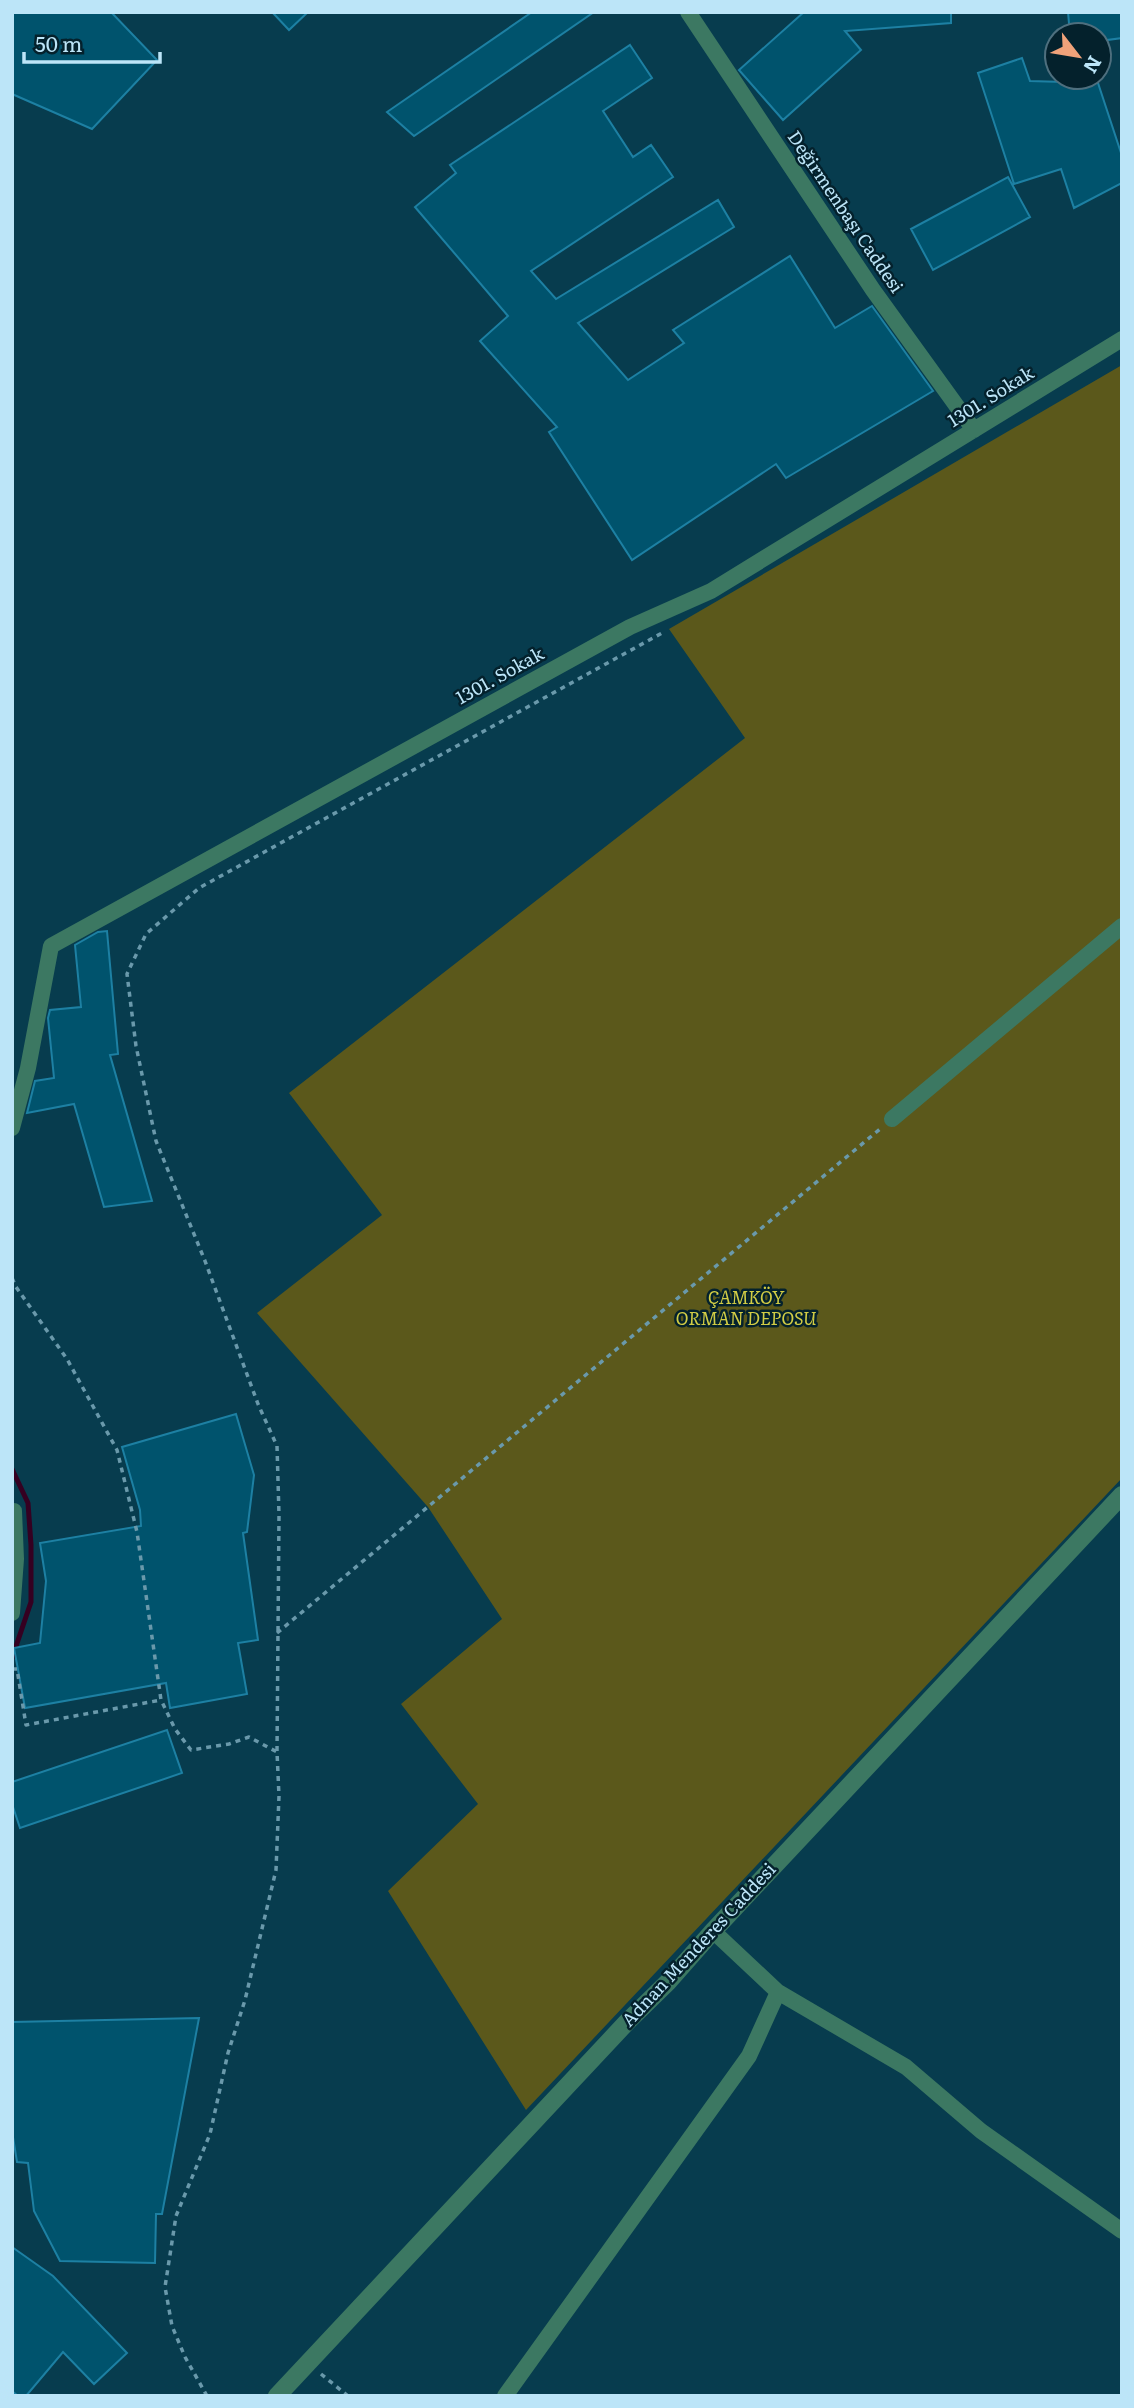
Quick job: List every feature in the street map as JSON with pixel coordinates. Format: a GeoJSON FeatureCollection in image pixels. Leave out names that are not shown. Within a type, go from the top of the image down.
{"type":"FeatureCollection","features":[{"type":"Feature","properties":{"kind":"street","name":"Değirmenbaşı Caddesi"},"geometry":{"type":"LineString","coordinates":[[688,12],[873,290],[974,430]]}},
{"type":"Feature","properties":{"kind":"street","name":"1301. Sokak"},"geometry":{"type":"LineString","coordinates":[[12,1128],[28,1068],[51,947],[630,627],[711,591],[1122,339]]}},
{"type":"Feature","properties":{"kind":"street"},"geometry":{"type":"LineString","coordinates":[[892,1119],[1122,926]]}},
{"type":"Feature","properties":{"kind":"street","name":"Adnan Menderes Caddesi"},"geometry":{"type":"LineString","coordinates":[[277,2396],[1122,1495]]}},
{"type":"Feature","properties":{"kind":"street"},"geometry":{"type":"LineString","coordinates":[[12,1613],[16,1559],[14,1511]]}},
{"type":"Feature","properties":{"kind":"street"},"geometry":{"type":"LineString","coordinates":[[713,1931],[778,1992],[906,2067],[982,2131],[1122,2231]]}},
{"type":"Feature","properties":{"kind":"street"},"geometry":{"type":"LineString","coordinates":[[505,2396],[749,2056],[778,1992]]}},
{"type":"Feature","properties":{"kind":"path"},"geometry":{"type":"LineString","coordinates":[[207,2396],[185,2357],[172,2326],[165,2287],[176,2216],[210,2134],[228,2053],[245,2000],[276,1870],[279,1796],[277,1446],[258,1404],[156,1140],[136,1046],[127,974],[146,933],[199,888],[669,629],[681,604]]}},
{"type":"Feature","properties":{"kind":"path"},"geometry":{"type":"LineString","coordinates":[[277,1633],[892,1119]]}},
{"type":"Feature","properties":{"kind":"path"},"geometry":{"type":"LineString","coordinates":[[12,1278],[67,1359],[117,1450],[137,1532],[161,1700],[175,1729],[191,1750],[229,1744],[249,1737],[277,1752]]}},
{"type":"Feature","properties":{"kind":"path"},"geometry":{"type":"LineString","coordinates":[[12,1669],[17,1669],[26,1725],[161,1700]]}},
{"type":"Feature","properties":{"kind":"path"},"geometry":{"type":"LineString","coordinates":[[309,2363],[348,2396]]}},
{"type":"Feature","properties":{"kind":"green space","name":"ÇAMKÖY ORMAN DEPOSU"},"geometry":{"type":"Polygon","coordinates":[[[1122,365],[1122,1478],[526,2110],[388,1891],[478,1804],[401,1704],[502,1619],[428,1507],[257,1313],[382,1215],[289,1093],[745,738],[669,629],[1122,365]]]}},
{"type":"Feature","properties":{"kind":"building"},"geometry":{"type":"Polygon","coordinates":[[[12,12],[111,12],[157,60],[92,129],[12,94],[12,12]]]}},
{"type":"Feature","properties":{"kind":"building"},"geometry":{"type":"Polygon","coordinates":[[[272,12],[308,12],[289,30],[272,12]]]}},
{"type":"Feature","properties":{"kind":"building"},"geometry":{"type":"Polygon","coordinates":[[[532,12],[594,12],[414,136],[387,112],[532,12]]]}},
{"type":"Feature","properties":{"kind":"building"},"geometry":{"type":"Polygon","coordinates":[[[804,12],[951,12],[951,23],[845,31],[861,50],[783,120],[739,70],[804,12]]]}},
{"type":"Feature","properties":{"kind":"building"},"geometry":{"type":"Polygon","coordinates":[[[1068,12],[1122,12],[1122,38],[1113,39],[1113,21],[1069,21],[1068,12]]]}},
{"type":"Feature","properties":{"kind":"building"},"geometry":{"type":"Polygon","coordinates":[[[630,45],[652,78],[603,111],[633,157],[651,145],[673,177],[531,271],[556,299],[718,200],[734,227],[578,323],[628,380],[684,343],[673,330],[790,256],[835,328],[872,306],[933,391],[786,478],[776,464],[632,560],[549,432],[557,427],[480,341],[508,316],[415,207],[456,173],[450,165],[630,45]]]}},
{"type":"Feature","properties":{"kind":"building"},"geometry":{"type":"Polygon","coordinates":[[[1022,58],[1030,81],[1043,81],[1043,91],[1101,91],[1122,156],[1122,183],[1074,208],[1061,169],[1014,184],[978,73],[1022,58]]]}},
{"type":"Feature","properties":{"kind":"building"},"geometry":{"type":"Polygon","coordinates":[[[1008,177],[1030,217],[933,270],[911,229],[1008,177]]]}},
{"type":"Feature","properties":{"kind":"building"},"geometry":{"type":"Polygon","coordinates":[[[107,931],[118,1054],[110,1055],[152,1201],[104,1207],[74,1104],[27,1113],[35,1081],[54,1078],[48,1018],[50,1010],[81,1007],[75,945],[98,932],[107,931]]]}},
{"type":"Feature","properties":{"kind":"building"},"geometry":{"type":"Polygon","coordinates":[[[236,1414],[254,1475],[247,1532],[243,1533],[258,1640],[238,1643],[247,1694],[170,1708],[166,1683],[25,1708],[14,1648],[40,1643],[46,1581],[40,1543],[141,1526],[140,1510],[122,1447],[236,1414]]]}},
{"type":"Feature","properties":{"kind":"building"},"geometry":{"type":"Polygon","coordinates":[[[167,1730],[182,1773],[20,1828],[12,1804],[12,1782],[167,1730]]]}},
{"type":"Feature","properties":{"kind":"building"},"geometry":{"type":"Polygon","coordinates":[[[199,2018],[162,2214],[156,2214],[155,2263],[60,2261],[34,2211],[28,2163],[17,2162],[12,2131],[12,2022],[199,2018]]]}},
{"type":"Feature","properties":{"kind":"building"},"geometry":{"type":"Polygon","coordinates":[[[12,2247],[53,2276],[127,2353],[94,2384],[63,2352],[26,2396],[18,2396],[12,2391],[12,2247]]]}},
{"type":"Feature","properties":{"kind":"waterway"},"geometry":{"type":"LineString","coordinates":[[12,1469],[28,1503],[31,1545],[31,1602],[12,1658]]}}]}
